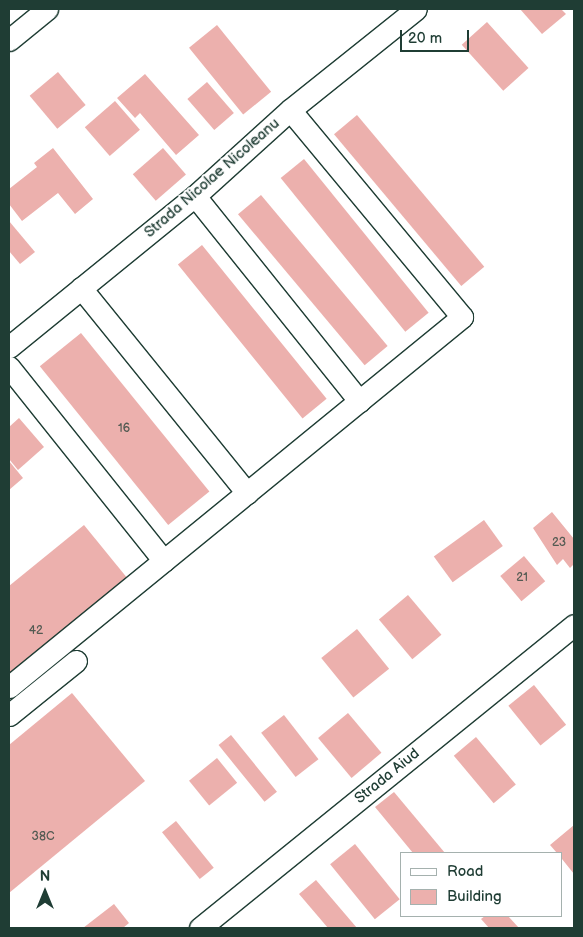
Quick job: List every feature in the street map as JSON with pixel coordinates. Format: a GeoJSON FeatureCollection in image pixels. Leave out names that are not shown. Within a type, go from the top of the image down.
{"type":"FeatureCollection","features":[{"type":"Feature","properties":{"kind":"street"},"geometry":{"type":"LineString","coordinates":[[9,40],[48,9]]}},
{"type":"Feature","properties":{"kind":"street","name":"Strada Nicolae Nicoleanu"},"geometry":{"type":"LineString","coordinates":[[9,348],[195,196],[290,110],[416,9]]}},
{"type":"Feature","properties":{"kind":"street"},"geometry":{"type":"LineString","coordinates":[[9,687],[462,317],[290,110]]}},
{"type":"Feature","properties":{"kind":"street"},"geometry":{"type":"LineString","coordinates":[[195,196],[359,401]]}},
{"type":"Feature","properties":{"kind":"street"},"geometry":{"type":"LineString","coordinates":[[81,288],[247,493]]}},
{"type":"Feature","properties":{"kind":"street"},"geometry":{"type":"LineString","coordinates":[[9,367],[164,561]]}},
{"type":"Feature","properties":{"kind":"street","name":"Strada Aiud"},"geometry":{"type":"LineString","coordinates":[[200,928],[574,625]]}},
{"type":"Feature","properties":{"kind":"street"},"geometry":{"type":"LineString","coordinates":[[9,715],[76,661]]}},
{"type":"Feature","properties":{"kind":"building"},"geometry":{"type":"Polygon","coordinates":[[[520,9],[561,9],[566,14],[542,34],[520,9]]]}},
{"type":"Feature","properties":{"kind":"building"},"geometry":{"type":"Polygon","coordinates":[[[487,22],[528,68],[503,91],[462,45],[487,22]]]}},
{"type":"Feature","properties":{"kind":"building"},"geometry":{"type":"Polygon","coordinates":[[[217,25],[271,92],[243,114],[189,48],[217,25]]]}},
{"type":"Feature","properties":{"kind":"building"},"geometry":{"type":"Polygon","coordinates":[[[58,72],[86,105],[57,129],[30,96],[58,72]]]}},
{"type":"Feature","properties":{"kind":"building"},"geometry":{"type":"Polygon","coordinates":[[[145,74],[199,135],[176,155],[140,113],[135,118],[117,98],[145,74]]]}},
{"type":"Feature","properties":{"kind":"building"},"geometry":{"type":"Polygon","coordinates":[[[207,82],[234,113],[214,130],[187,99],[207,82]]]}},
{"type":"Feature","properties":{"kind":"building"},"geometry":{"type":"Polygon","coordinates":[[[115,101],[140,130],[110,156],[85,127],[115,101]]]}},
{"type":"Feature","properties":{"kind":"building"},"geometry":{"type":"Polygon","coordinates":[[[357,115],[484,267],[461,286],[334,134],[357,115]]]}},
{"type":"Feature","properties":{"kind":"building"},"geometry":{"type":"Polygon","coordinates":[[[53,148],[93,199],[75,214],[58,193],[22,221],[9,204],[9,189],[37,167],[34,163],[53,148]]]}},
{"type":"Feature","properties":{"kind":"building"},"geometry":{"type":"Polygon","coordinates":[[[163,148],[186,174],[156,201],[133,174],[163,148]]]}},
{"type":"Feature","properties":{"kind":"building"},"geometry":{"type":"Polygon","coordinates":[[[304,159],[429,313],[405,332],[281,178],[304,159]]]}},
{"type":"Feature","properties":{"kind":"building"},"geometry":{"type":"Polygon","coordinates":[[[261,195],[388,346],[365,365],[238,214],[261,195]]]}},
{"type":"Feature","properties":{"kind":"building"},"geometry":{"type":"Polygon","coordinates":[[[9,221],[35,252],[20,264],[9,251],[9,221]]]}},
{"type":"Feature","properties":{"kind":"building"},"geometry":{"type":"Polygon","coordinates":[[[202,245],[327,399],[303,418],[178,265],[202,245]]]}},
{"type":"Feature","properties":{"kind":"building"},"geometry":{"type":"Polygon","coordinates":[[[81,333],[209,492],[168,525],[40,366],[81,333]]]}},
{"type":"Feature","properties":{"kind":"building"},"geometry":{"type":"Polygon","coordinates":[[[19,418],[44,447],[18,470],[9,459],[9,427],[19,418]]]}},
{"type":"Feature","properties":{"kind":"building"},"geometry":{"type":"Polygon","coordinates":[[[9,461],[23,478],[9,490],[9,461]]]}},
{"type":"Feature","properties":{"kind":"building"},"geometry":{"type":"Polygon","coordinates":[[[552,512],[574,539],[574,564],[570,568],[563,559],[557,565],[533,528],[552,512]]]}},
{"type":"Feature","properties":{"kind":"building"},"geometry":{"type":"Polygon","coordinates":[[[484,520],[503,546],[453,582],[434,556],[484,520]]]}},
{"type":"Feature","properties":{"kind":"building"},"geometry":{"type":"Polygon","coordinates":[[[84,525],[128,579],[9,677],[9,586],[84,525]]]}},
{"type":"Feature","properties":{"kind":"building"},"geometry":{"type":"Polygon","coordinates":[[[524,556],[545,581],[521,601],[500,576],[524,556]]]}},
{"type":"Feature","properties":{"kind":"building"},"geometry":{"type":"Polygon","coordinates":[[[408,595],[441,635],[412,659],[379,619],[408,595]]]}},
{"type":"Feature","properties":{"kind":"building"},"geometry":{"type":"Polygon","coordinates":[[[357,629],[389,669],[353,698],[321,658],[357,629]]]}},
{"type":"Feature","properties":{"kind":"building"},"geometry":{"type":"Polygon","coordinates":[[[534,685],[566,725],[540,745],[508,706],[534,685]]]}},
{"type":"Feature","properties":{"kind":"building"},"geometry":{"type":"Polygon","coordinates":[[[72,693],[145,781],[9,893],[9,745],[72,693]]]}},
{"type":"Feature","properties":{"kind":"building"},"geometry":{"type":"Polygon","coordinates":[[[348,713],[381,753],[352,778],[318,738],[348,713]]]}},
{"type":"Feature","properties":{"kind":"building"},"geometry":{"type":"Polygon","coordinates":[[[284,715],[318,759],[296,777],[261,733],[284,715]]]}},
{"type":"Feature","properties":{"kind":"building"},"geometry":{"type":"Polygon","coordinates":[[[231,735],[277,792],[265,802],[219,745],[231,735]]]}},
{"type":"Feature","properties":{"kind":"building"},"geometry":{"type":"Polygon","coordinates":[[[476,737],[516,784],[494,803],[454,756],[476,737]]]}},
{"type":"Feature","properties":{"kind":"building"},"geometry":{"type":"Polygon","coordinates":[[[217,758],[237,783],[209,806],[189,781],[217,758]]]}},
{"type":"Feature","properties":{"kind":"building"},"geometry":{"type":"Polygon","coordinates":[[[394,792],[444,852],[412,852],[375,807],[394,792]]]}},
{"type":"Feature","properties":{"kind":"building"},"geometry":{"type":"Polygon","coordinates":[[[176,821],[214,868],[200,879],[162,832],[176,821]]]}},
{"type":"Feature","properties":{"kind":"building"},"geometry":{"type":"Polygon","coordinates":[[[574,825],[574,874],[563,860],[563,852],[556,852],[550,845],[574,825]]]}},
{"type":"Feature","properties":{"kind":"building"},"geometry":{"type":"Polygon","coordinates":[[[355,844],[400,899],[375,919],[330,864],[355,844]]]}},
{"type":"Feature","properties":{"kind":"building"},"geometry":{"type":"Polygon","coordinates":[[[316,880],[357,928],[328,928],[299,894],[316,880]]]}},
{"type":"Feature","properties":{"kind":"building"},"geometry":{"type":"Polygon","coordinates":[[[114,904],[129,923],[123,928],[83,928],[114,904]]]}},
{"type":"Feature","properties":{"kind":"building"},"geometry":{"type":"Polygon","coordinates":[[[484,917],[509,917],[519,928],[489,928],[481,919],[484,917]]]}}]}
